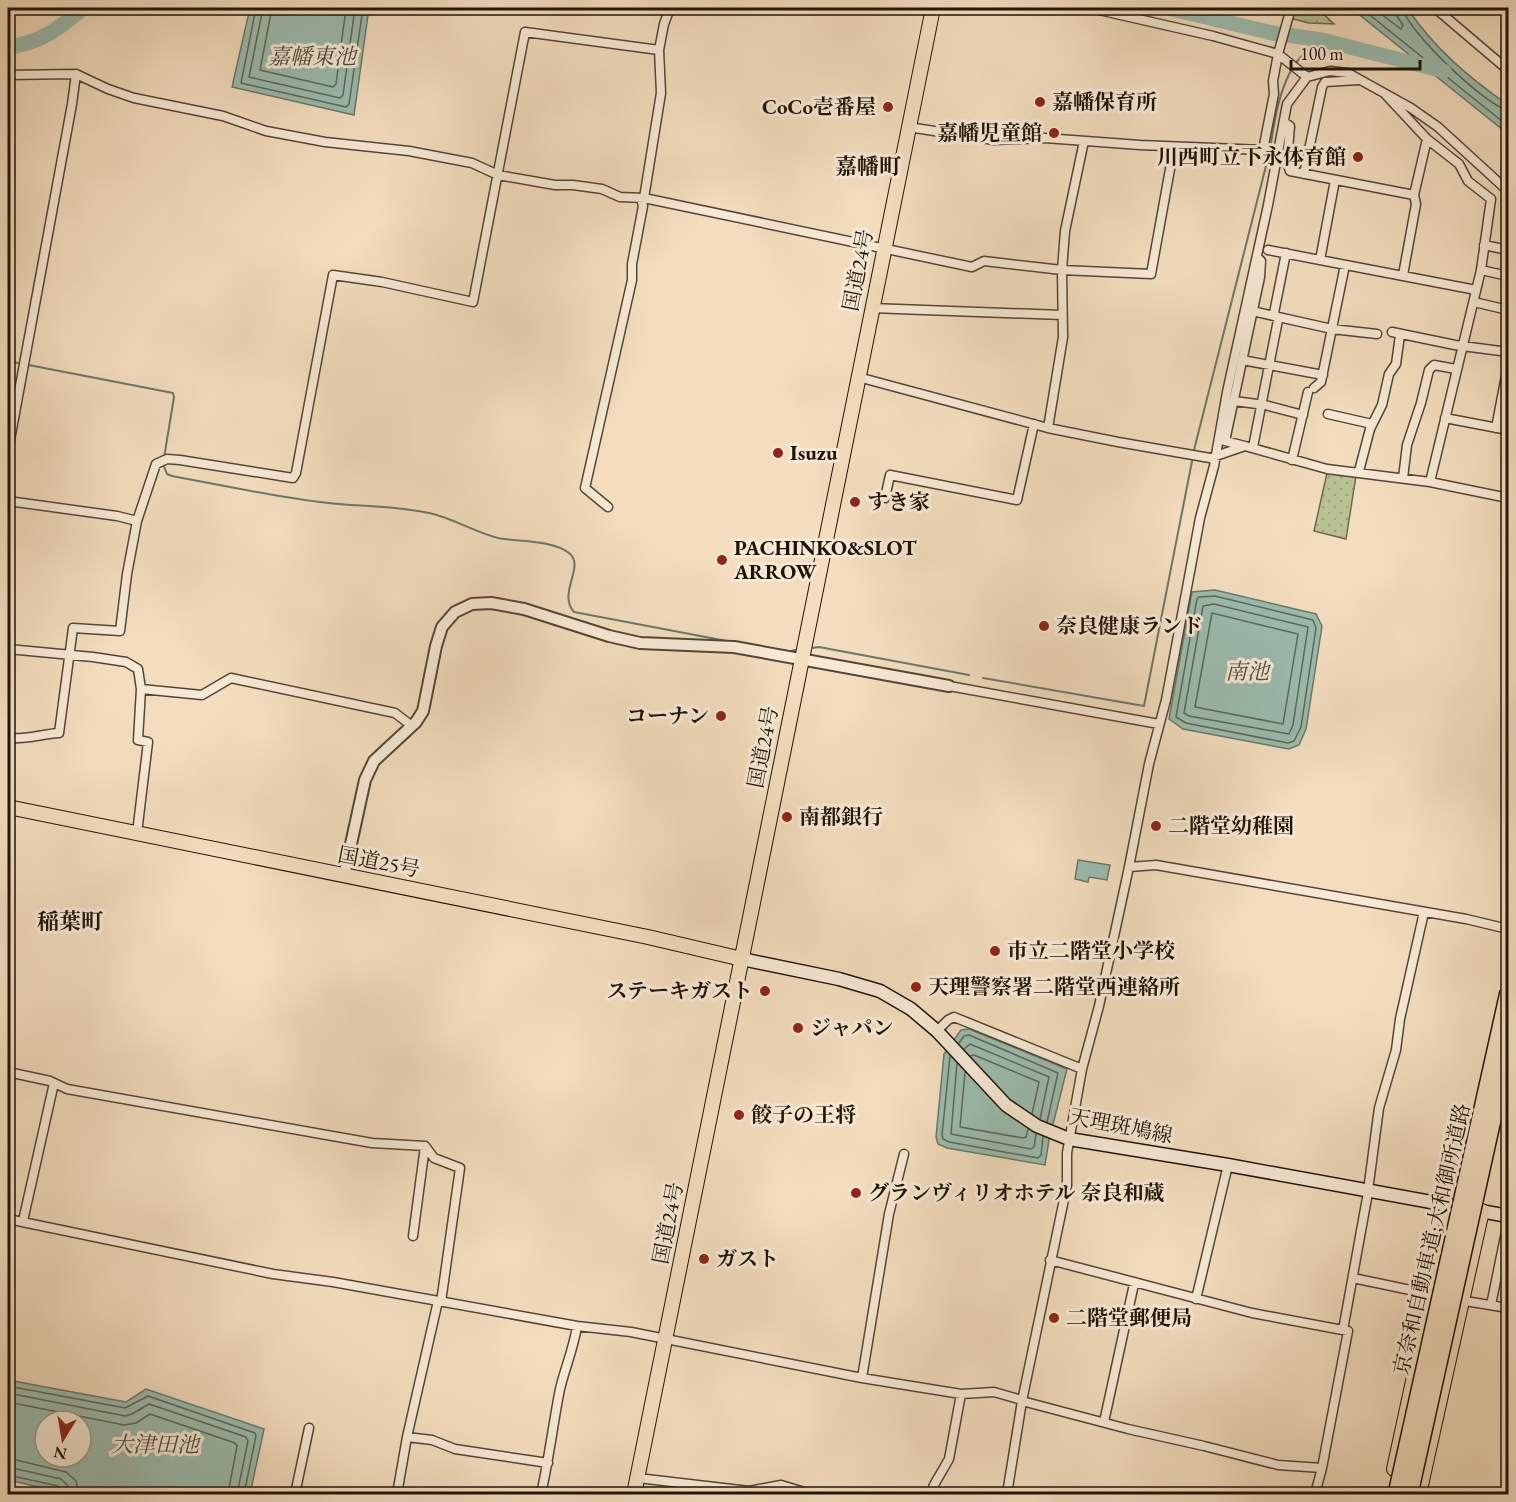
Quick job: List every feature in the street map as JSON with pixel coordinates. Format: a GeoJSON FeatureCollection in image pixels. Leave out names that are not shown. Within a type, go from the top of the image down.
{"type":"FeatureCollection","features":[{"type":"Feature","properties":{"kind":"highway","name":"国道24号"},"geometry":{"type":"LineString","coordinates":[[634,1494],[933,8]]}},
{"type":"Feature","properties":{"kind":"highway","name":"国道25号"},"geometry":{"type":"LineString","coordinates":[[8,807],[742,958]]}},
{"type":"Feature","properties":{"kind":"highway","name":"京奈和自動車道;大和御所道路"},"geometry":{"type":"LineString","coordinates":[[1396,1494],[1509,993]]}},
{"type":"Feature","properties":{"kind":"highway","name":"京奈和自動車道;大和御所道路"},"geometry":{"type":"LineString","coordinates":[[1410,1494],[1509,1052]]}},
{"type":"Feature","properties":{"kind":"highway"},"geometry":{"type":"LineString","coordinates":[[1389,1494],[1451,1206]]}},
{"type":"Feature","properties":{"kind":"highway"},"geometry":{"type":"LineString","coordinates":[[1419,1494],[1482,1211]]}},
{"type":"Feature","properties":{"kind":"main road","name":"天理斑鳩線"},"geometry":{"type":"LineString","coordinates":[[742,958],[839,979],[880,991],[911,1009],[941,1036],[1006,1105],[1024,1118],[1069,1139],[1509,1216]]}},
{"type":"Feature","properties":{"kind":"street"},"geometry":{"type":"LineString","coordinates":[[608,507],[585,488],[632,280],[661,93],[659,50],[670,8]]}},
{"type":"Feature","properties":{"kind":"street"},"geometry":{"type":"LineString","coordinates":[[1090,8],[1279,51],[1290,64],[1304,74],[1330,71],[1348,73],[1384,92],[1438,127],[1509,191]]}},
{"type":"Feature","properties":{"kind":"street"},"geometry":{"type":"LineString","coordinates":[[908,127],[994,140],[1045,138],[1174,147],[1263,150],[1275,95],[1273,81],[1291,8]]}},
{"type":"Feature","properties":{"kind":"street"},"geometry":{"type":"LineString","coordinates":[[1435,8],[1509,70]]}},
{"type":"Feature","properties":{"kind":"street"},"geometry":{"type":"LineString","coordinates":[[8,738],[20,739],[59,733],[73,628],[120,631],[127,574],[137,522],[153,468],[161,460],[180,459],[293,478],[296,473],[333,275],[382,282],[473,302],[525,32],[659,50]]}},
{"type":"Feature","properties":{"kind":"street"},"geometry":{"type":"LineString","coordinates":[[8,451],[76,74]]}},
{"type":"Feature","properties":{"kind":"street"},"geometry":{"type":"LineString","coordinates":[[8,75],[76,74],[134,98],[223,116],[266,131],[325,142],[419,153],[472,163],[498,175],[555,185],[602,189],[620,197],[643,198],[972,267],[984,261],[1062,270],[1151,274],[1174,147]]}},
{"type":"Feature","properties":{"kind":"street"},"geometry":{"type":"LineString","coordinates":[[1219,456],[1227,392],[1284,122],[1286,103],[1304,74]]}},
{"type":"Feature","properties":{"kind":"street"},"geometry":{"type":"LineString","coordinates":[[1304,174],[1322,87],[1326,82],[1360,80]]}},
{"type":"Feature","properties":{"kind":"street"},"geometry":{"type":"LineString","coordinates":[[1384,92],[1427,139],[1459,164],[1468,180],[1491,199],[1481,270],[1430,482]]}},
{"type":"Feature","properties":{"kind":"street"},"geometry":{"type":"LineString","coordinates":[[1275,95],[1286,103]]}},
{"type":"Feature","properties":{"kind":"street"},"geometry":{"type":"LineString","coordinates":[[1284,122],[1290,126],[1287,162],[1290,171],[1414,195]]}},
{"type":"Feature","properties":{"kind":"street"},"geometry":{"type":"LineString","coordinates":[[1403,275],[1416,204],[1414,195],[1427,139]]}},
{"type":"Feature","properties":{"kind":"street"},"geometry":{"type":"LineString","coordinates":[[1048,428],[1063,337],[1062,270],[1065,231],[1084,141]]}},
{"type":"Feature","properties":{"kind":"street"},"geometry":{"type":"LineString","coordinates":[[1320,260],[1335,180]]}},
{"type":"Feature","properties":{"kind":"street"},"geometry":{"type":"LineString","coordinates":[[1484,245],[1509,250]]}},
{"type":"Feature","properties":{"kind":"street"},"geometry":{"type":"LineString","coordinates":[[1268,250],[1476,290]]}},
{"type":"Feature","properties":{"kind":"street"},"geometry":{"type":"LineString","coordinates":[[1249,447],[1261,406],[1278,320],[1274,313],[1286,253]]}},
{"type":"Feature","properties":{"kind":"street"},"geometry":{"type":"LineString","coordinates":[[1007,1494],[1022,1400],[1067,1185],[1069,1139],[1082,1070],[1099,1006],[1149,764],[1166,700],[1200,518],[1225,441],[1234,401],[1260,277],[1261,261],[1256,257]]}},
{"type":"Feature","properties":{"kind":"street"},"geometry":{"type":"LineString","coordinates":[[1292,460],[1311,390],[1321,382],[1323,375],[1345,265]]}},
{"type":"Feature","properties":{"kind":"street"},"geometry":{"type":"LineString","coordinates":[[1481,270],[1509,276]]}},
{"type":"Feature","properties":{"kind":"street"},"geometry":{"type":"LineString","coordinates":[[1474,302],[1509,310]]}},
{"type":"Feature","properties":{"kind":"street"},"geometry":{"type":"LineString","coordinates":[[871,308],[1062,315]]}},
{"type":"Feature","properties":{"kind":"street"},"geometry":{"type":"LineString","coordinates":[[1252,311],[1332,329],[1377,334]]}},
{"type":"Feature","properties":{"kind":"street"},"geometry":{"type":"LineString","coordinates":[[1359,471],[1372,424],[1382,405],[1389,374],[1396,364],[1396,334],[1509,352]]}},
{"type":"Feature","properties":{"kind":"street"},"geometry":{"type":"LineString","coordinates":[[1242,360],[1323,375]]}},
{"type":"Feature","properties":{"kind":"street"},"geometry":{"type":"LineString","coordinates":[[1403,478],[1407,445],[1429,370],[1434,365],[1456,369]]}},
{"type":"Feature","properties":{"kind":"street"},"geometry":{"type":"LineString","coordinates":[[1496,428],[1509,365]]}},
{"type":"Feature","properties":{"kind":"street"},"geometry":{"type":"LineString","coordinates":[[858,377],[1048,428],[1199,456],[1219,456],[1249,447]]}},
{"type":"Feature","properties":{"kind":"street"},"geometry":{"type":"LineString","coordinates":[[1234,401],[1303,415]]}},
{"type":"Feature","properties":{"kind":"street"},"geometry":{"type":"LineString","coordinates":[[1328,414],[1372,424]]}},
{"type":"Feature","properties":{"kind":"street"},"geometry":{"type":"LineString","coordinates":[[1445,418],[1509,430]]}},
{"type":"Feature","properties":{"kind":"street"},"geometry":{"type":"LineString","coordinates":[[885,498],[890,475],[1017,500],[1034,424]]}},
{"type":"Feature","properties":{"kind":"street"},"geometry":{"type":"LineString","coordinates":[[1225,441],[1327,469],[1359,471],[1430,482],[1509,498]]}},
{"type":"Feature","properties":{"kind":"street"},"geometry":{"type":"LineString","coordinates":[[8,501],[117,516],[137,522]]}},
{"type":"Feature","properties":{"kind":"street"},"geometry":{"type":"LineString","coordinates":[[344,876],[365,780],[375,761],[412,726],[423,711],[442,627],[456,612],[472,604],[491,603],[524,609],[639,643],[734,647],[1159,724]]}},
{"type":"Feature","properties":{"kind":"street"},"geometry":{"type":"LineString","coordinates":[[8,649],[71,653],[126,662],[138,669],[141,689],[138,740],[148,742],[137,833]]}},
{"type":"Feature","properties":{"kind":"street"},"geometry":{"type":"LineString","coordinates":[[141,689],[202,695],[231,678],[395,713],[412,726]]}},
{"type":"Feature","properties":{"kind":"street"},"geometry":{"type":"LineString","coordinates":[[1129,867],[1156,865],[1466,919],[1509,929]]}},
{"type":"Feature","properties":{"kind":"street"},"geometry":{"type":"LineString","coordinates":[[1343,1330],[1368,1191],[1379,1108],[1395,1050],[1424,912]]}},
{"type":"Feature","properties":{"kind":"street"},"geometry":{"type":"LineString","coordinates":[[941,1036],[948,1020],[954,1017],[1082,1070]]}},
{"type":"Feature","properties":{"kind":"street"},"geometry":{"type":"LineString","coordinates":[[8,1072],[54,1083],[67,1089],[372,1143],[425,1146],[434,1158],[460,1168],[439,1301],[407,1437],[397,1494]]}},
{"type":"Feature","properties":{"kind":"street"},"geometry":{"type":"LineString","coordinates":[[23,1221],[54,1083]]}},
{"type":"Feature","properties":{"kind":"street"},"geometry":{"type":"LineString","coordinates":[[413,1236],[425,1146]]}},
{"type":"Feature","properties":{"kind":"street"},"geometry":{"type":"LineString","coordinates":[[862,1378],[889,1214],[904,1154]]}},
{"type":"Feature","properties":{"kind":"street"},"geometry":{"type":"LineString","coordinates":[[1196,1299],[1228,1165]]}},
{"type":"Feature","properties":{"kind":"street"},"geometry":{"type":"LineString","coordinates":[[8,1219],[273,1274],[333,1282],[577,1326],[631,1332],[862,1378],[961,1394],[994,1392],[1278,1465],[1322,1468]]}},
{"type":"Feature","properties":{"kind":"street"},"geometry":{"type":"LineString","coordinates":[[1491,1305],[1509,1222]]}},
{"type":"Feature","properties":{"kind":"street"},"geometry":{"type":"LineString","coordinates":[[1050,1260],[1134,1284],[1252,1313],[1348,1331],[1315,1494]]}},
{"type":"Feature","properties":{"kind":"street"},"geometry":{"type":"LineString","coordinates":[[1353,1278],[1509,1308]]}},
{"type":"Feature","properties":{"kind":"street"},"geometry":{"type":"LineString","coordinates":[[1104,1422],[1134,1284]]}},
{"type":"Feature","properties":{"kind":"street"},"geometry":{"type":"LineString","coordinates":[[541,1494],[556,1410],[577,1326]]}},
{"type":"Feature","properties":{"kind":"street"},"geometry":{"type":"LineString","coordinates":[[931,1494],[949,1459],[961,1394]]}},
{"type":"Feature","properties":{"kind":"street"},"geometry":{"type":"LineString","coordinates":[[295,1494],[309,1428]]}},
{"type":"Feature","properties":{"kind":"street"},"geometry":{"type":"LineString","coordinates":[[407,1437],[432,1440],[454,1449],[548,1463]]}},
{"type":"Feature","properties":{"kind":"street"},"geometry":{"type":"LineString","coordinates":[[638,1478],[749,1491],[782,1485],[811,1494]]}},
{"type":"Feature","properties":{"kind":"green space"},"geometry":{"type":"Polygon","coordinates":[[[1295,8],[1317,8],[1334,24],[1309,23],[1293,19],[1295,8]]]}},
{"type":"Feature","properties":{"kind":"green space"},"geometry":{"type":"Polygon","coordinates":[[[1327,473],[1356,476],[1346,539],[1314,531],[1327,473]]]}},
{"type":"Feature","properties":{"kind":"water","name":"嘉幡東池"},"geometry":{"type":"Polygon","coordinates":[[[250,8],[369,8],[354,115],[232,87],[250,8]]]}},
{"type":"Feature","properties":{"kind":"water"},"geometry":{"type":"Polygon","coordinates":[[[1351,8],[1407,8],[1441,50],[1479,84],[1508,105],[1508,134],[1351,8]]]}},
{"type":"Feature","properties":{"kind":"water","name":"南池"},"geometry":{"type":"Polygon","coordinates":[[[1215,590],[1316,614],[1322,626],[1306,729],[1299,745],[1289,749],[1183,729],[1169,719],[1192,592],[1215,590]]]}},
{"type":"Feature","properties":{"kind":"water"},"geometry":{"type":"Polygon","coordinates":[[[1078,860],[1110,865],[1107,880],[1089,877],[1088,882],[1075,879],[1078,860]]]}},
{"type":"Feature","properties":{"kind":"water"},"geometry":{"type":"Polygon","coordinates":[[[969,1029],[1067,1069],[1045,1165],[947,1148],[938,1144],[936,1137],[944,1054],[961,1030],[969,1029]]]}},
{"type":"Feature","properties":{"kind":"water","name":"大津田池"},"geometry":{"type":"Polygon","coordinates":[[[8,1380],[126,1402],[146,1389],[264,1429],[250,1494],[69,1494],[8,1480],[8,1380]]]}},
{"type":"Feature","properties":{"kind":"waterway"},"geometry":{"type":"LineString","coordinates":[[8,47],[30,42],[48,34],[83,8]]}},
{"type":"Feature","properties":{"kind":"waterway"},"geometry":{"type":"LineString","coordinates":[[1168,8],[1272,33],[1322,40],[1444,71]]}},
{"type":"Feature","properties":{"kind":"waterway"},"geometry":{"type":"LineString","coordinates":[[983,678],[1144,706],[1195,446],[1270,150],[1279,102],[1293,67],[1305,53],[1322,40]]}},
{"type":"Feature","properties":{"kind":"waterway"},"geometry":{"type":"LineString","coordinates":[[8,361],[173,393],[164,458]]}},
{"type":"Feature","properties":{"kind":"waterway"},"geometry":{"type":"LineString","coordinates":[[163,464],[167,474],[172,476],[301,500],[415,510],[438,515],[498,538],[554,546],[569,553],[573,558],[575,565],[568,597],[574,612],[732,642]]}},
{"type":"Feature","properties":{"kind":"waterway"},"geometry":{"type":"LineString","coordinates":[[812,648],[819,647],[969,675]]}},
{"type":"Feature","properties":{"kind":"waterway"},"geometry":{"type":"LineString","coordinates":[[788,652],[795,650]]}},
{"type":"Feature","properties":{"kind":"place","name":"嘉幡保育所"},"geometry":{"type":"Point","coordinates":[1040,102]}},
{"type":"Feature","properties":{"kind":"place","name":"CoCo壱番屋"},"geometry":{"type":"Point","coordinates":[888,107]}},
{"type":"Feature","properties":{"kind":"place","name":"嘉幡児童館"},"geometry":{"type":"Point","coordinates":[1054,133]}},
{"type":"Feature","properties":{"kind":"place","name":"川西町立下永体育館"},"geometry":{"type":"Point","coordinates":[1358,157]}},
{"type":"Feature","properties":{"kind":"place","name":"Isuzu"},"geometry":{"type":"Point","coordinates":[778,453]}},
{"type":"Feature","properties":{"kind":"place","name":"すき家"},"geometry":{"type":"Point","coordinates":[855,502]}},
{"type":"Feature","properties":{"kind":"place","name":"PACHINKO&SLOT ARROW"},"geometry":{"type":"Point","coordinates":[722,560]}},
{"type":"Feature","properties":{"kind":"place","name":"奈良健康ランド"},"geometry":{"type":"Point","coordinates":[1044,626]}},
{"type":"Feature","properties":{"kind":"place","name":"コーナン"},"geometry":{"type":"Point","coordinates":[721,716]}},
{"type":"Feature","properties":{"kind":"place","name":"南都銀行"},"geometry":{"type":"Point","coordinates":[787,817]}},
{"type":"Feature","properties":{"kind":"place","name":"二階堂幼稚園"},"geometry":{"type":"Point","coordinates":[1156,826]}},
{"type":"Feature","properties":{"kind":"place","name":"市立二階堂小学校"},"geometry":{"type":"Point","coordinates":[995,951]}},
{"type":"Feature","properties":{"kind":"place","name":"天理警察署二階堂西連絡所"},"geometry":{"type":"Point","coordinates":[916,987]}},
{"type":"Feature","properties":{"kind":"place","name":"ステーキガスト"},"geometry":{"type":"Point","coordinates":[765,991]}},
{"type":"Feature","properties":{"kind":"place","name":"ジャパン"},"geometry":{"type":"Point","coordinates":[798,1028]}},
{"type":"Feature","properties":{"kind":"place","name":"餃子の王将"},"geometry":{"type":"Point","coordinates":[739,1115]}},
{"type":"Feature","properties":{"kind":"place","name":"グランヴィリオホテル 奈良和蔵"},"geometry":{"type":"Point","coordinates":[856,1193]}},
{"type":"Feature","properties":{"kind":"place","name":"ガスト"},"geometry":{"type":"Point","coordinates":[704,1259]}},
{"type":"Feature","properties":{"kind":"place","name":"二階堂郵便局"},"geometry":{"type":"Point","coordinates":[1054,1318]}},
{"type":"Feature","properties":{"kind":"district","name":"嘉幡町"},"geometry":{"type":"Point","coordinates":[868,166]}},
{"type":"Feature","properties":{"kind":"district","name":"稲葉町"},"geometry":{"type":"Point","coordinates":[70,921]}}]}
